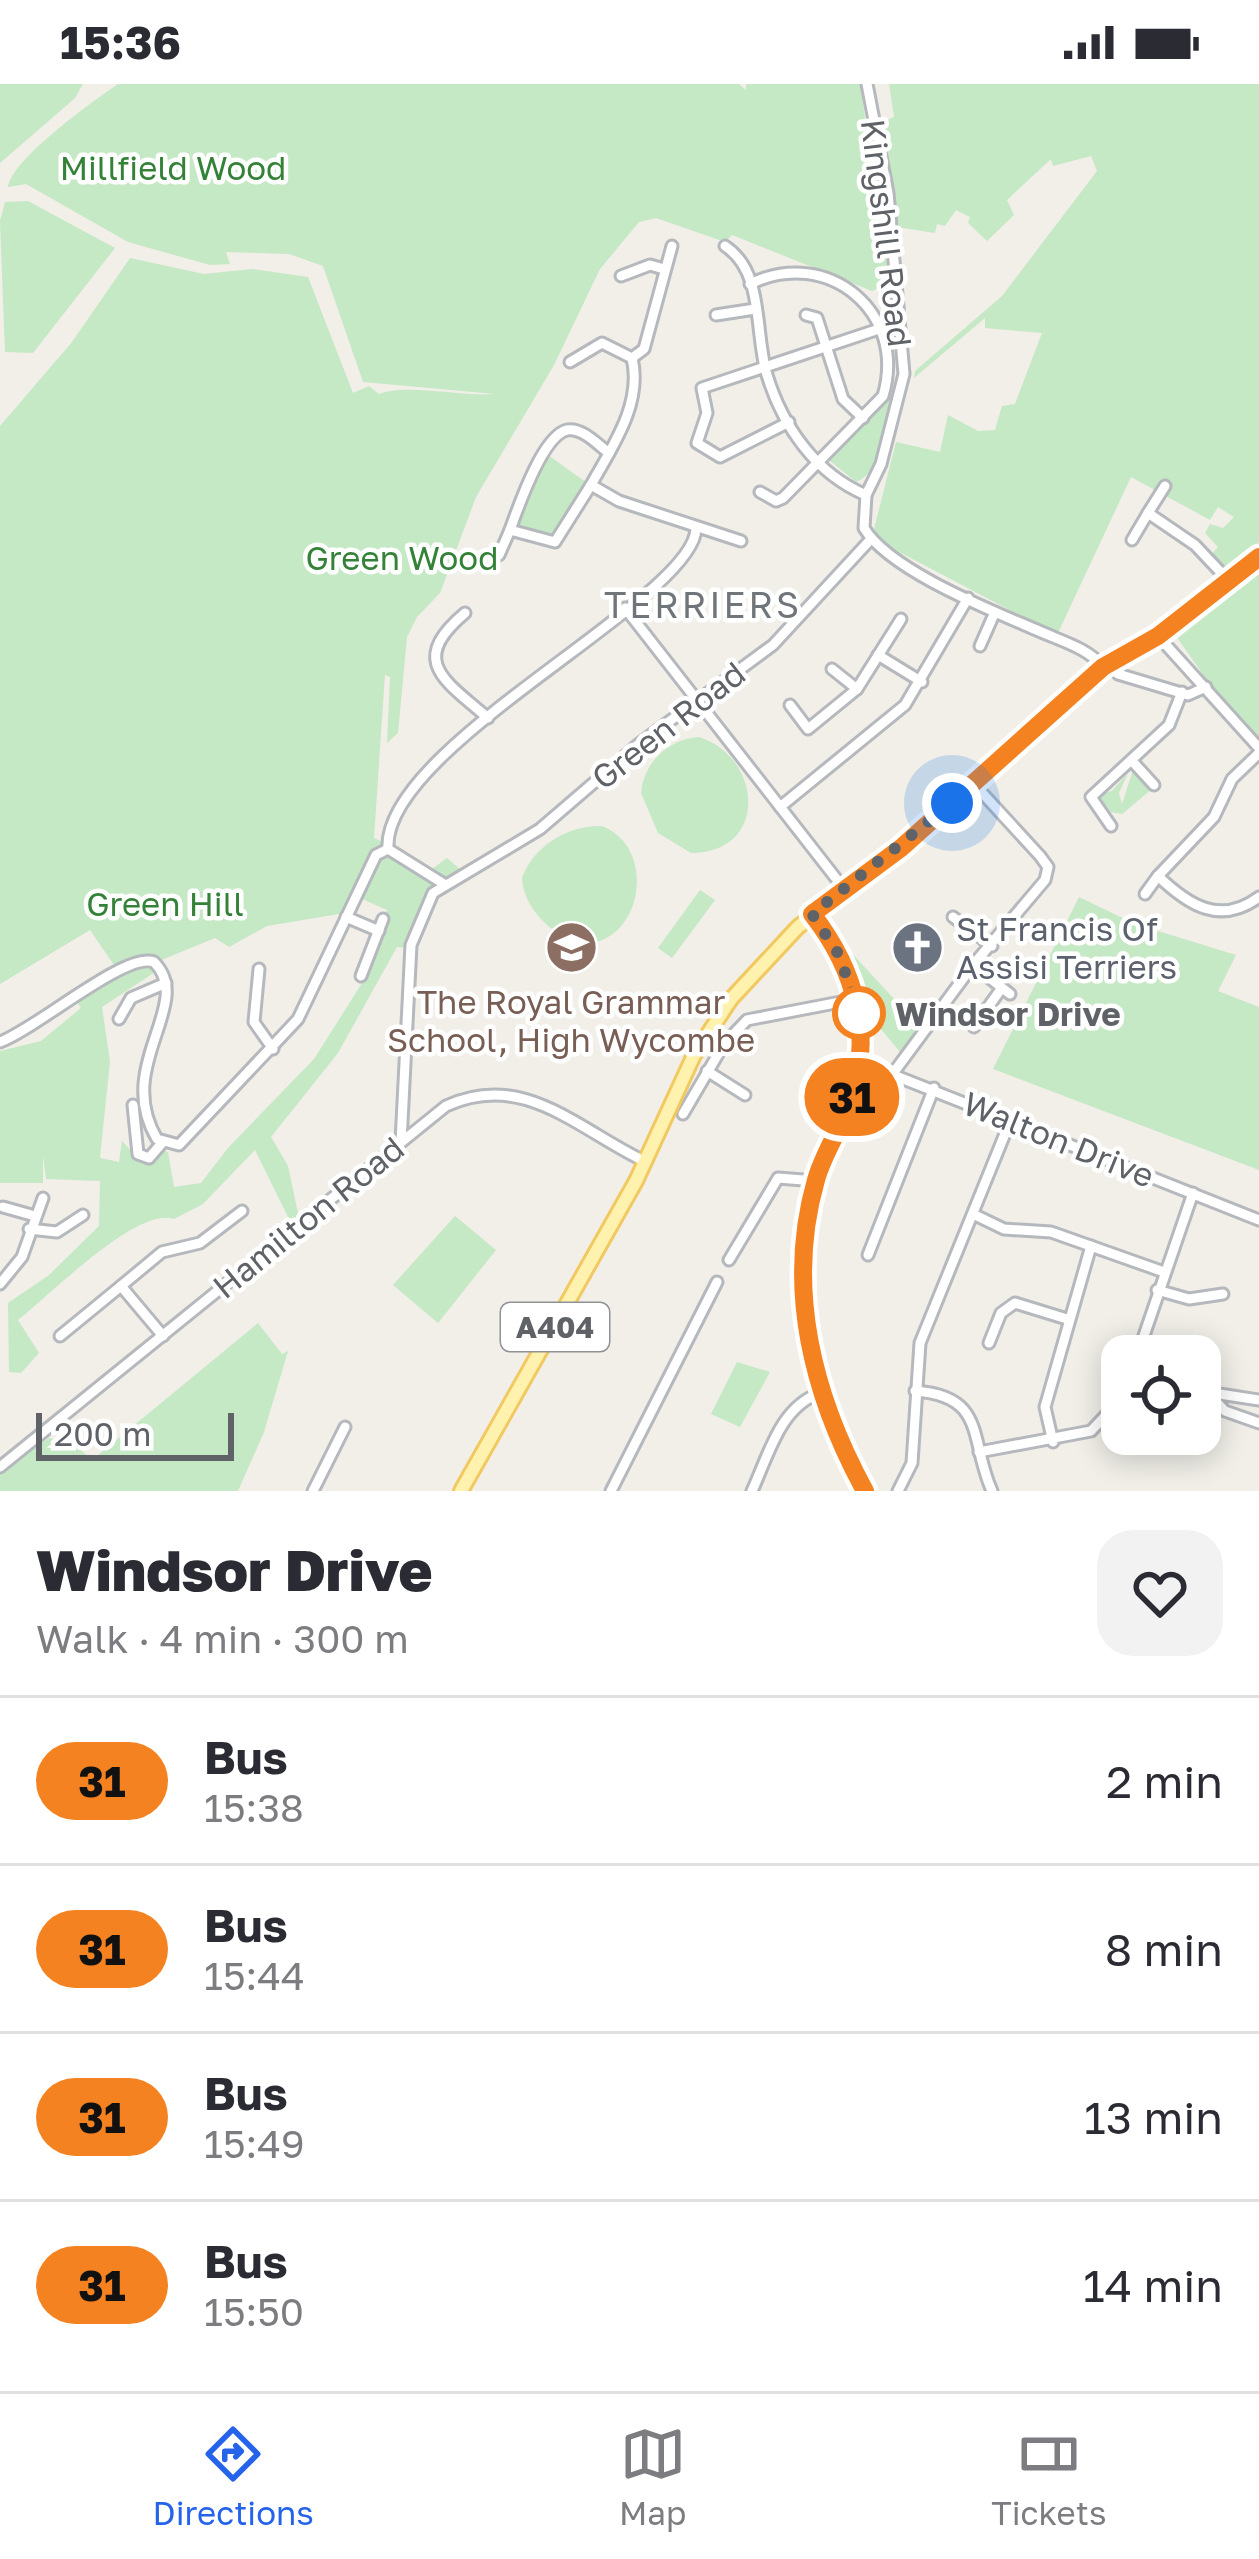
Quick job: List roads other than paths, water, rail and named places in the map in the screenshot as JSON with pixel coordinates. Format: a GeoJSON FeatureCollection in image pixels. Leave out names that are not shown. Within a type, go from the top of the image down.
{"type":"FeatureCollection","features":[{"type":"Feature","properties":{"kind":"main road","name":"A404"},"geometry":{"type":"LineString","coordinates":[[461,1491],[646,1162],[694,1055],[731,999],[812,914],[974,784],[1103,667],[1158,636],[1259,556]]}},
{"type":"Feature","properties":{"kind":"street","name":"Kingshill Road"},"geometry":{"type":"LineString","coordinates":[[867,84],[888,193],[904,374],[881,464],[866,495],[864,529],[871,539]]}},
{"type":"Feature","properties":{"kind":"street"},"geometry":{"type":"LineString","coordinates":[[632,358],[644,349],[672,246]]}},
{"type":"Feature","properties":{"kind":"street"},"geometry":{"type":"LineString","coordinates":[[725,246],[747,264],[766,366],[788,422],[818,463],[866,495]]}},
{"type":"Feature","properties":{"kind":"street"},"geometry":{"type":"LineString","coordinates":[[621,276],[650,265],[664,268]]}},
{"type":"Feature","properties":{"kind":"street"},"geometry":{"type":"LineString","coordinates":[[750,284],[793,271],[852,290],[872,308],[886,351],[886,388],[863,418],[783,499],[766,499],[760,492]]}},
{"type":"Feature","properties":{"kind":"street"},"geometry":{"type":"LineString","coordinates":[[716,315],[755,309]]}},
{"type":"Feature","properties":{"kind":"street"},"geometry":{"type":"LineString","coordinates":[[806,315],[817,318],[843,399],[863,418]]}},
{"type":"Feature","properties":{"kind":"street"},"geometry":{"type":"LineString","coordinates":[[788,422],[720,457],[697,442],[707,413],[702,388],[879,329]]}},
{"type":"Feature","properties":{"kind":"street"},"geometry":{"type":"LineString","coordinates":[[570,362],[581,349],[602,343],[632,358]]}},
{"type":"Feature","properties":{"kind":"street"},"geometry":{"type":"LineString","coordinates":[[510,530],[555,542],[609,453],[635,386],[632,358]]}},
{"type":"Feature","properties":{"kind":"street"},"geometry":{"type":"LineString","coordinates":[[499,555],[524,490],[556,437],[580,431],[609,453]]}},
{"type":"Feature","properties":{"kind":"street"},"geometry":{"type":"LineString","coordinates":[[591,485],[696,529],[707,528],[741,542]]}},
{"type":"Feature","properties":{"kind":"street"},"geometry":{"type":"LineString","coordinates":[[1132,540],[1165,486]]}},
{"type":"Feature","properties":{"kind":"street"},"geometry":{"type":"LineString","coordinates":[[1148,514],[1195,545],[1228,580]]}},
{"type":"Feature","properties":{"kind":"street"},"geometry":{"type":"LineString","coordinates":[[133,1105],[136,1151],[149,1158],[162,1143],[188,1140],[273,1049],[307,1004],[374,859],[388,849],[392,824],[430,769],[626,608],[693,547],[696,529]]}},
{"type":"Feature","properties":{"kind":"street"},"geometry":{"type":"LineString","coordinates":[[871,539],[968,598],[1079,649],[1103,667]]}},
{"type":"Feature","properties":{"kind":"street","name":"Green Road"},"geometry":{"type":"LineString","coordinates":[[444,884],[540,829],[772,645],[871,539]]}},
{"type":"Feature","properties":{"kind":"street"},"geometry":{"type":"LineString","coordinates":[[780,807],[879,730],[922,682],[968,598]]}},
{"type":"Feature","properties":{"kind":"street"},"geometry":{"type":"LineString","coordinates":[[626,608],[844,890]]}},
{"type":"Feature","properties":{"kind":"street"},"geometry":{"type":"LineString","coordinates":[[980,646],[994,612]]}},
{"type":"Feature","properties":{"kind":"street"},"geometry":{"type":"LineString","coordinates":[[465,613],[434,646],[432,659],[438,672],[488,718]]}},
{"type":"Feature","properties":{"kind":"street"},"geometry":{"type":"LineString","coordinates":[[790,705],[808,729],[857,689],[901,619]]}},
{"type":"Feature","properties":{"kind":"street"},"geometry":{"type":"LineString","coordinates":[[1145,894],[1214,818],[1232,779],[1259,751],[1158,636]]}},
{"type":"Feature","properties":{"kind":"street"},"geometry":{"type":"LineString","coordinates":[[878,655],[922,682]]}},
{"type":"Feature","properties":{"kind":"street"},"geometry":{"type":"LineString","coordinates":[[832,669],[857,689]]}},
{"type":"Feature","properties":{"kind":"street"},"geometry":{"type":"LineString","coordinates":[[1118,674],[1193,695],[1206,687]]}},
{"type":"Feature","properties":{"kind":"street"},"geometry":{"type":"LineString","coordinates":[[1111,826],[1091,797],[1169,725],[1182,692]]}},
{"type":"Feature","properties":{"kind":"street"},"geometry":{"type":"LineString","coordinates":[[1132,761],[1154,785]]}},
{"type":"Feature","properties":{"kind":"street"},"geometry":{"type":"LineString","coordinates":[[894,1072],[973,965],[1045,880],[1048,867],[974,784]]}},
{"type":"Feature","properties":{"kind":"street"},"geometry":{"type":"LineString","coordinates":[[388,849],[444,884],[422,911],[411,945],[400,1142]]}},
{"type":"Feature","properties":{"kind":"street"},"geometry":{"type":"LineString","coordinates":[[1158,876],[1189,906],[1224,912],[1259,897]]}},
{"type":"Feature","properties":{"kind":"street"},"geometry":{"type":"LineString","coordinates":[[812,914],[839,955],[856,999],[858,1061],[852,1096],[816,1181],[805,1313],[820,1393],[864,1491]]}},
{"type":"Feature","properties":{"kind":"street"},"geometry":{"type":"LineString","coordinates":[[953,916],[992,946]]}},
{"type":"Feature","properties":{"kind":"street"},"geometry":{"type":"LineString","coordinates":[[346,917],[379,931]]}},
{"type":"Feature","properties":{"kind":"street"},"geometry":{"type":"LineString","coordinates":[[361,976],[383,919]]}},
{"type":"Feature","properties":{"kind":"street"},"geometry":{"type":"LineString","coordinates":[[0,1042],[43,1021],[131,960],[154,962],[166,983],[166,1009],[142,1079],[148,1121],[162,1143]]}},
{"type":"Feature","properties":{"kind":"street"},"geometry":{"type":"LineString","coordinates":[[973,965],[1006,991],[974,1027]]}},
{"type":"Feature","properties":{"kind":"street"},"geometry":{"type":"LineString","coordinates":[[259,969],[254,1022],[273,1049]]}},
{"type":"Feature","properties":{"kind":"street"},"geometry":{"type":"LineString","coordinates":[[119,1019],[131,998],[166,983]]}},
{"type":"Feature","properties":{"kind":"street"},"geometry":{"type":"LineString","coordinates":[[683,1114],[707,1071],[747,1019],[856,999]]}},
{"type":"Feature","properties":{"kind":"street","name":"Walton Drive"},"geometry":{"type":"LineString","coordinates":[[858,1061],[1259,1220]]}},
{"type":"Feature","properties":{"kind":"street"},"geometry":{"type":"LineString","coordinates":[[707,1071],[745,1095]]}},
{"type":"Feature","properties":{"kind":"street"},"geometry":{"type":"LineString","coordinates":[[868,1255],[934,1088]]}},
{"type":"Feature","properties":{"kind":"street","name":"Hamilton Road"},"geometry":{"type":"LineString","coordinates":[[1,1464],[446,1106],[474,1095],[514,1094],[549,1106],[646,1162]]}},
{"type":"Feature","properties":{"kind":"street"},"geometry":{"type":"LineString","coordinates":[[898,1491],[912,1462],[920,1343],[1011,1120]]}},
{"type":"Feature","properties":{"kind":"street"},"geometry":{"type":"LineString","coordinates":[[402,1121],[418,1128]]}},
{"type":"Feature","properties":{"kind":"street"},"geometry":{"type":"LineString","coordinates":[[729,1260],[772,1184],[784,1177],[816,1181]]}},
{"type":"Feature","properties":{"kind":"street"},"geometry":{"type":"LineString","coordinates":[[1143,1335],[1193,1193]]}},
{"type":"Feature","properties":{"kind":"street"},"geometry":{"type":"LineString","coordinates":[[0,1284],[22,1257],[44,1198]]}},
{"type":"Feature","properties":{"kind":"street"},"geometry":{"type":"LineString","coordinates":[[3,1207],[35,1216]]}},
{"type":"Feature","properties":{"kind":"street"},"geometry":{"type":"LineString","coordinates":[[60,1336],[162,1252],[200,1243],[242,1211]]}},
{"type":"Feature","properties":{"kind":"street"},"geometry":{"type":"LineString","coordinates":[[29,1229],[57,1232],[83,1215]]}},
{"type":"Feature","properties":{"kind":"street"},"geometry":{"type":"LineString","coordinates":[[975,1215],[1004,1229],[1051,1232],[1164,1272]]}},
{"type":"Feature","properties":{"kind":"street"},"geometry":{"type":"LineString","coordinates":[[1053,1442],[1045,1407],[1091,1246]]}},
{"type":"Feature","properties":{"kind":"street"},"geometry":{"type":"LineString","coordinates":[[611,1491],[717,1282]]}},
{"type":"Feature","properties":{"kind":"street"},"geometry":{"type":"LineString","coordinates":[[122,1286],[163,1336]]}},
{"type":"Feature","properties":{"kind":"street"},"geometry":{"type":"LineString","coordinates":[[1157,1290],[1189,1299],[1223,1294]]}},
{"type":"Feature","properties":{"kind":"street"},"geometry":{"type":"LineString","coordinates":[[989,1343],[1001,1313],[1015,1303],[1067,1319]]}},
{"type":"Feature","properties":{"kind":"street"},"geometry":{"type":"LineString","coordinates":[[915,1391],[940,1393],[962,1404],[974,1425],[992,1491]]}},
{"type":"Feature","properties":{"kind":"street"},"geometry":{"type":"LineString","coordinates":[[752,1491],[786,1417],[800,1400],[820,1393]]}},
{"type":"Feature","properties":{"kind":"street"},"geometry":{"type":"LineString","coordinates":[[1221,1394],[1259,1400]]}},
{"type":"Feature","properties":{"kind":"street"},"geometry":{"type":"LineString","coordinates":[[1221,1407],[1259,1423]]}},
{"type":"Feature","properties":{"kind":"street"},"geometry":{"type":"LineString","coordinates":[[979,1452],[1053,1442],[1091,1431],[1101,1420]]}},
{"type":"Feature","properties":{"kind":"street"},"geometry":{"type":"LineString","coordinates":[[313,1491],[345,1426]]}},
{"type":"Feature","properties":{"kind":"place","name":"The Royal Grammar School, High Wycombe"},"geometry":{"type":"Point","coordinates":[571,947]}},
{"type":"Feature","properties":{"kind":"place","name":"St Francis Of Assisi Terriers"},"geometry":{"type":"Point","coordinates":[917,947]}},
{"type":"Feature","properties":{"kind":"place","name":"Windsor Drive"},"geometry":{"type":"Point","coordinates":[859,1013]}},
{"type":"Feature","properties":{"kind":"district","name":"TERRIERS"},"geometry":{"type":"Point","coordinates":[703,604]}},
{"type":"Feature","properties":{"kind":"park label","name":"Millfield Wood"},"geometry":{"type":"Point","coordinates":[173,167]}},
{"type":"Feature","properties":{"kind":"park label","name":"Green Wood"},"geometry":{"type":"Point","coordinates":[402,557]}},
{"type":"Feature","properties":{"kind":"park label","name":"Green Hill"},"geometry":{"type":"Point","coordinates":[165,903]}}]}
